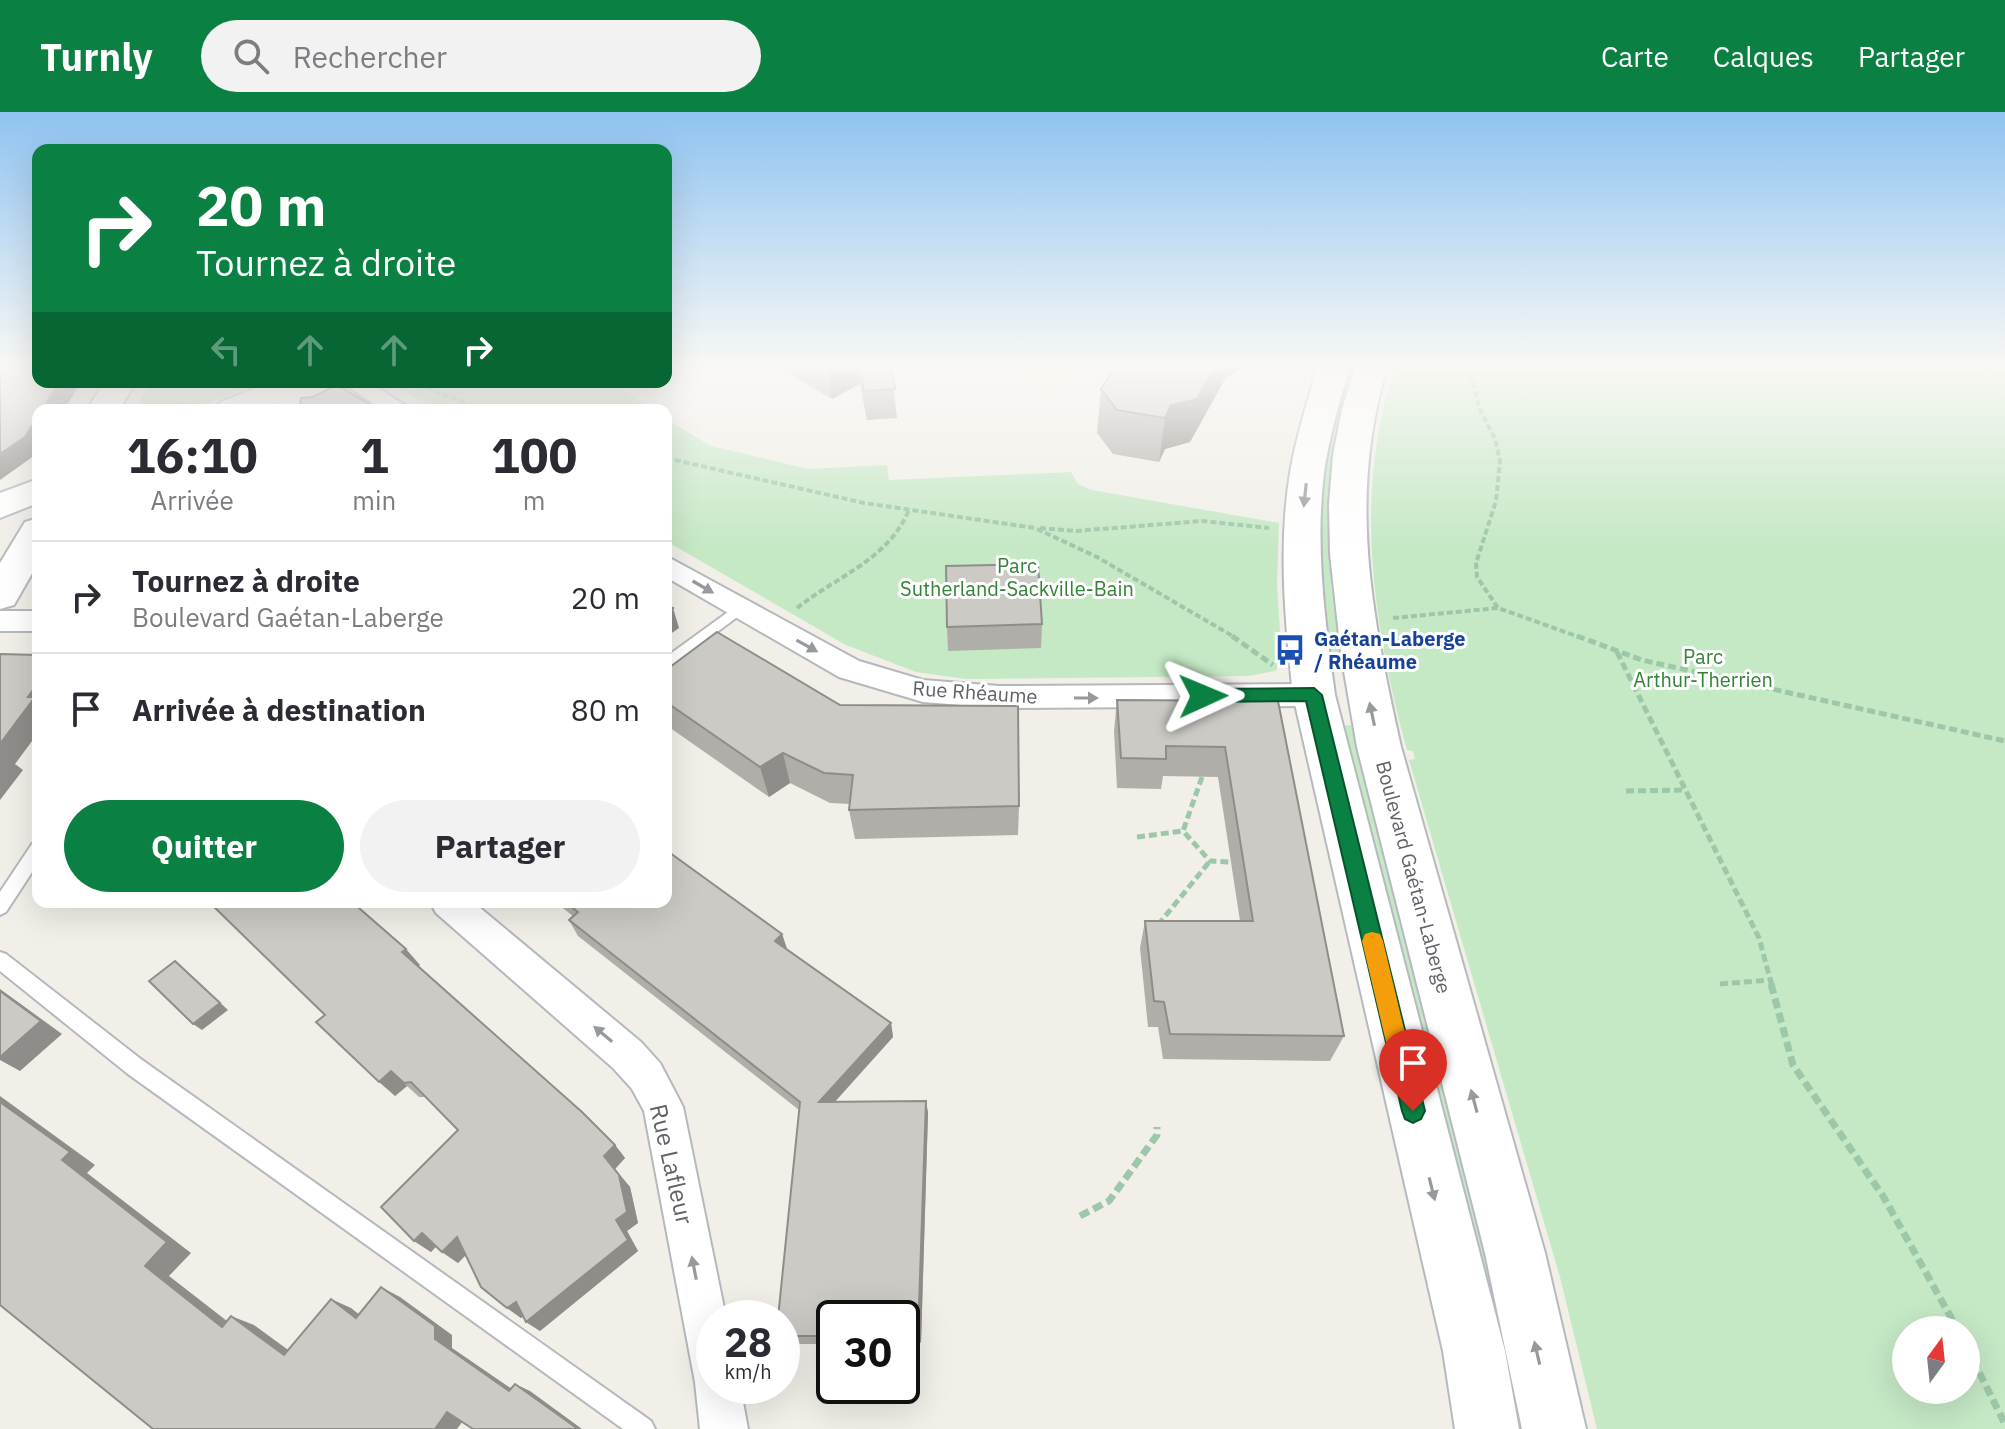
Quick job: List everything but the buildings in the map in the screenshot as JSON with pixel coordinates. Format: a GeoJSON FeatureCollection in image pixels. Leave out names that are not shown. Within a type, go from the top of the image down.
{"type":"FeatureCollection","features":[{"type":"Feature","properties":{"kind":"main road"},"geometry":{"type":"LineString","coordinates":[[1317,426],[1303,516],[1298,683],[1474,1351],[1487,1429]]}},
{"type":"Feature","properties":{"kind":"main road","name":"Boulevard Gaétan-Laberge"},"geometry":{"type":"LineString","coordinates":[[1355,426],[1350,459],[1349,500],[1354,616],[1363,672],[1379,747],[1515,1253],[1554,1429]]}},
{"type":"Feature","properties":{"kind":"main road"},"geometry":{"type":"LineString","coordinates":[[0,507],[32,493]]}},
{"type":"Feature","properties":{"kind":"main road"},"geometry":{"type":"LineString","coordinates":[[0,538],[32,525]]}},
{"type":"Feature","properties":{"kind":"main road"},"geometry":{"type":"LineString","coordinates":[[0,596],[32,540]]}},
{"type":"Feature","properties":{"kind":"street","name":"Rue Rhéaume"},"geometry":{"type":"LineString","coordinates":[[672,569],[849,669],[923,691],[1011,698],[1298,683]]}},
{"type":"Feature","properties":{"kind":"street"},"geometry":{"type":"LineString","coordinates":[[0,621],[32,621]]}},
{"type":"Feature","properties":{"kind":"street","name":"Rue Lafleur"},"geometry":{"type":"LineString","coordinates":[[455,908],[627,1055],[646,1076],[663,1107],[700,1300]]}},
{"type":"Feature","properties":{"kind":"lane"},"geometry":{"type":"LineString","coordinates":[[672,660],[739,609]]}},
{"type":"Feature","properties":{"kind":"lane"},"geometry":{"type":"LineString","coordinates":[[0,907],[32,858]]}},
{"type":"Feature","properties":{"kind":"lane"},"geometry":{"type":"LineString","coordinates":[[0,960],[135,1067],[643,1429]]}},
{"type":"Feature","properties":{"kind":"path"},"geometry":{"type":"LineString","coordinates":[[1489,426],[1500,461],[1496,501],[1476,563],[1477,577],[1498,608]]}},
{"type":"Feature","properties":{"kind":"path"},"geometry":{"type":"LineString","coordinates":[[672,459],[785,487],[909,510],[1035,528],[1076,531],[1202,521],[1243,523],[1282,531]]}},
{"type":"Feature","properties":{"kind":"path"},"geometry":{"type":"LineString","coordinates":[[788,617],[815,591],[889,546],[903,531],[909,510]]}},
{"type":"Feature","properties":{"kind":"path"},"geometry":{"type":"LineString","coordinates":[[1035,528],[1097,557],[1240,641],[1298,683]]}},
{"type":"Feature","properties":{"kind":"path"},"geometry":{"type":"LineString","coordinates":[[1386,618],[1473,613],[1498,608],[1527,616],[1617,652],[2005,741]]}},
{"type":"Feature","properties":{"kind":"path"},"geometry":{"type":"LineString","coordinates":[[1617,652],[1759,938],[1793,1065],[1883,1196],[1950,1316]]}},
{"type":"Feature","properties":{"kind":"path"},"geometry":{"type":"LineString","coordinates":[[1183,831],[1202,777]]}},
{"type":"Feature","properties":{"kind":"path"},"geometry":{"type":"LineString","coordinates":[[1626,791],[1685,790]]}},
{"type":"Feature","properties":{"kind":"path"},"geometry":{"type":"LineString","coordinates":[[1137,837],[1183,831]]}},
{"type":"Feature","properties":{"kind":"path"},"geometry":{"type":"LineString","coordinates":[[1183,831],[1210,861],[1230,862]]}},
{"type":"Feature","properties":{"kind":"path"},"geometry":{"type":"LineString","coordinates":[[1157,927],[1210,861]]}},
{"type":"Feature","properties":{"kind":"path"},"geometry":{"type":"LineString","coordinates":[[1720,984],[1770,980]]}},
{"type":"Feature","properties":{"kind":"path"},"geometry":{"type":"LineString","coordinates":[[1080,1216],[1109,1201],[1157,1135],[1157,1127]]}},
{"type":"Feature","properties":{"kind":"path"},"geometry":{"type":"LineString","coordinates":[[1980,1374],[2005,1424]]}},
{"type":"Feature","properties":{"kind":"green space","name":"Parc Sutherland-Sackville-Bain"},"geometry":{"type":"Polygon","coordinates":[[[672,426],[678,426],[711,446],[808,469],[887,465],[889,480],[1071,472],[1078,484],[1092,490],[1279,523],[1277,585],[1282,663],[1275,671],[1249,676],[966,679],[916,672],[846,645],[672,544],[672,426]]]}},
{"type":"Feature","properties":{"kind":"green space"},"geometry":{"type":"Polygon","coordinates":[[[1331,426],[1338,426],[1331,472],[1329,528],[1331,583],[1340,663],[1330,664],[1319,585],[1321,473],[1331,426]]]}},
{"type":"Feature","properties":{"kind":"green space","name":"Parc Arthur-Therrien"},"geometry":{"type":"Polygon","coordinates":[[[1380,426],[2005,426],[2005,1429],[1597,1429],[1560,1277],[1409,760],[1415,759],[1413,751],[1407,750],[1395,702],[1377,606],[1371,509],[1380,426]]]}},
{"type":"Feature","properties":{"kind":"green space"},"geometry":{"type":"Polygon","coordinates":[[[1351,725],[1490,1266],[1524,1429],[1507,1429],[1342,726],[1351,725]]]}},
{"type":"Feature","properties":{"kind":"slow traffic"},"geometry":{"type":"LineString","coordinates":[[1372,941],[1397,1046]]}},
{"type":"Feature","properties":{"kind":"place","name":"Gaétan-Laberge / Rhéaume"},"geometry":{"type":"Point","coordinates":[1290,650]}},
{"type":"Feature","properties":{"kind":"route"},"geometry":{"type":"LineString","coordinates":[[1203,696],[1314,695],[1413,1111]]}}]}
